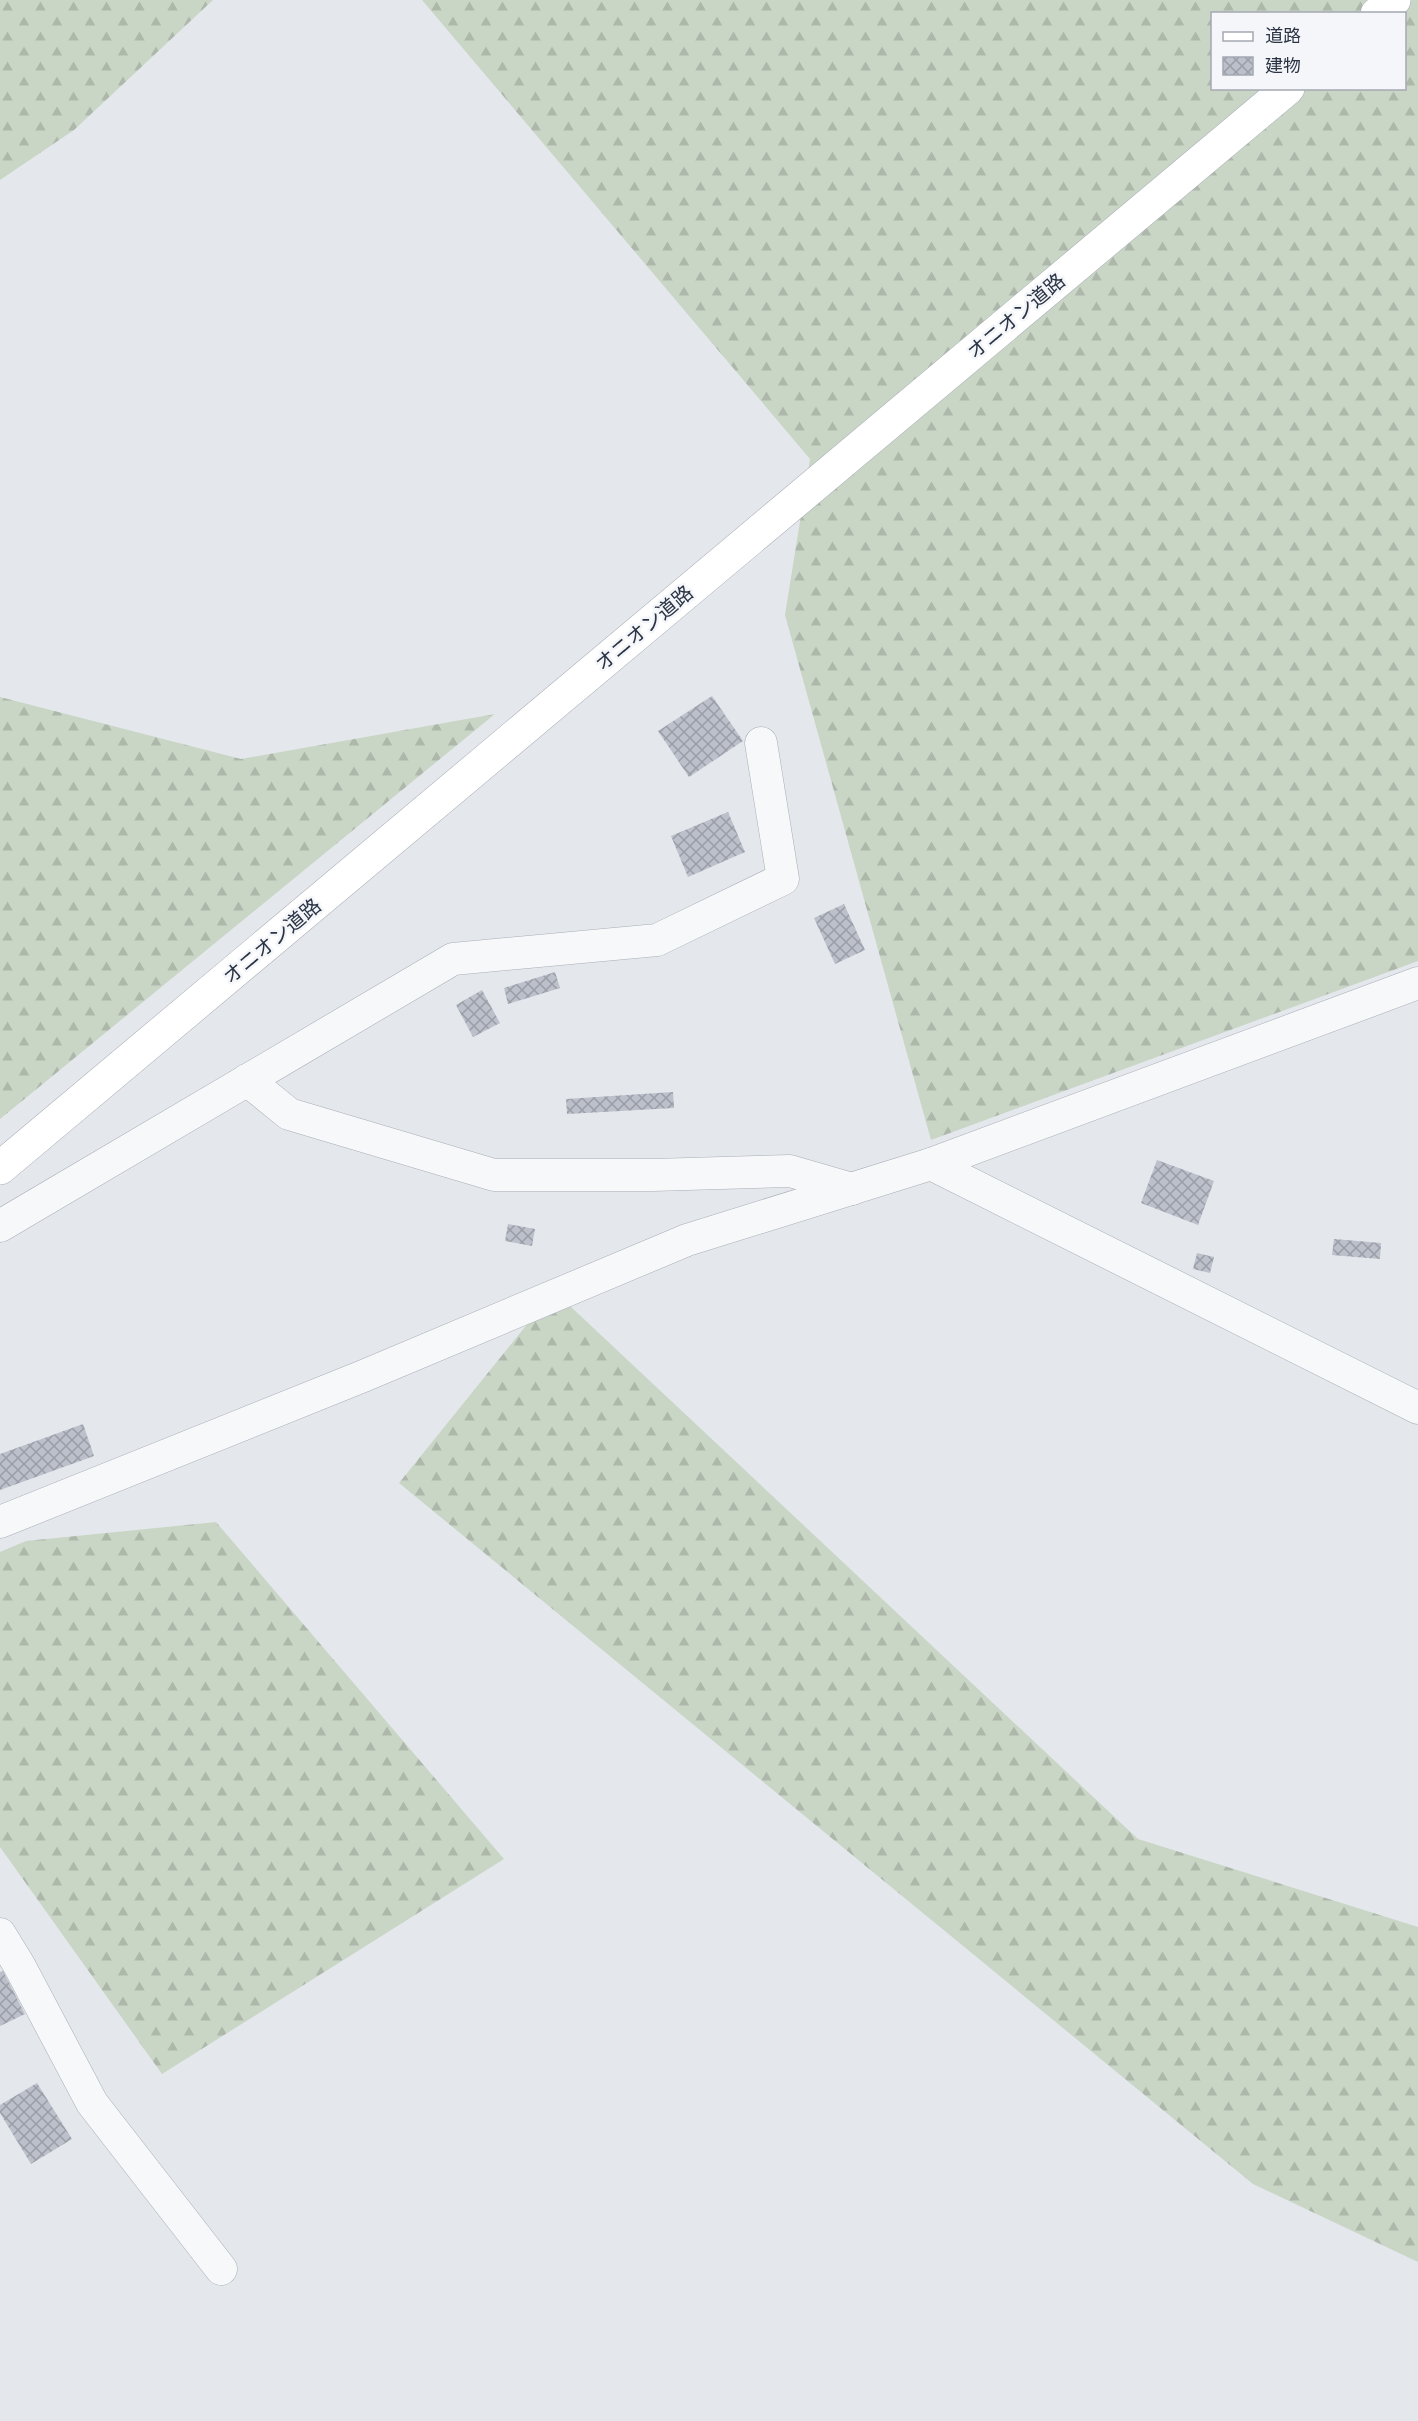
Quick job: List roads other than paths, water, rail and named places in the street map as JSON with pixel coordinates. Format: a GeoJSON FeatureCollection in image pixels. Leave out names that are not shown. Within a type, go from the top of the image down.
{"type":"FeatureCollection","features":[{"type":"Feature","properties":{"kind":"street"},"geometry":{"type":"LineString","coordinates":[[1379,12],[1394,0]]}},
{"type":"Feature","properties":{"kind":"street","name":"オニオン道路"},"geometry":{"type":"LineString","coordinates":[[0,1168],[1286,90]]}},
{"type":"Feature","properties":{"kind":"street"},"geometry":{"type":"LineString","coordinates":[[0,1226],[453,960],[657,940],[783,879],[761,743]]}},
{"type":"Feature","properties":{"kind":"street"},"geometry":{"type":"LineString","coordinates":[[0,1522],[361,1377],[687,1240],[932,1164],[1418,983]]}},
{"type":"Feature","properties":{"kind":"street"},"geometry":{"type":"LineString","coordinates":[[247,1080],[289,1114],[494,1175],[653,1175],[790,1171],[852,1189]]}},
{"type":"Feature","properties":{"kind":"street"},"geometry":{"type":"LineString","coordinates":[[932,1164],[1418,1408]]}},
{"type":"Feature","properties":{"kind":"street"},"geometry":{"type":"LineString","coordinates":[[0,1934],[19,1965],[92,2103],[221,2269]]}}]}
